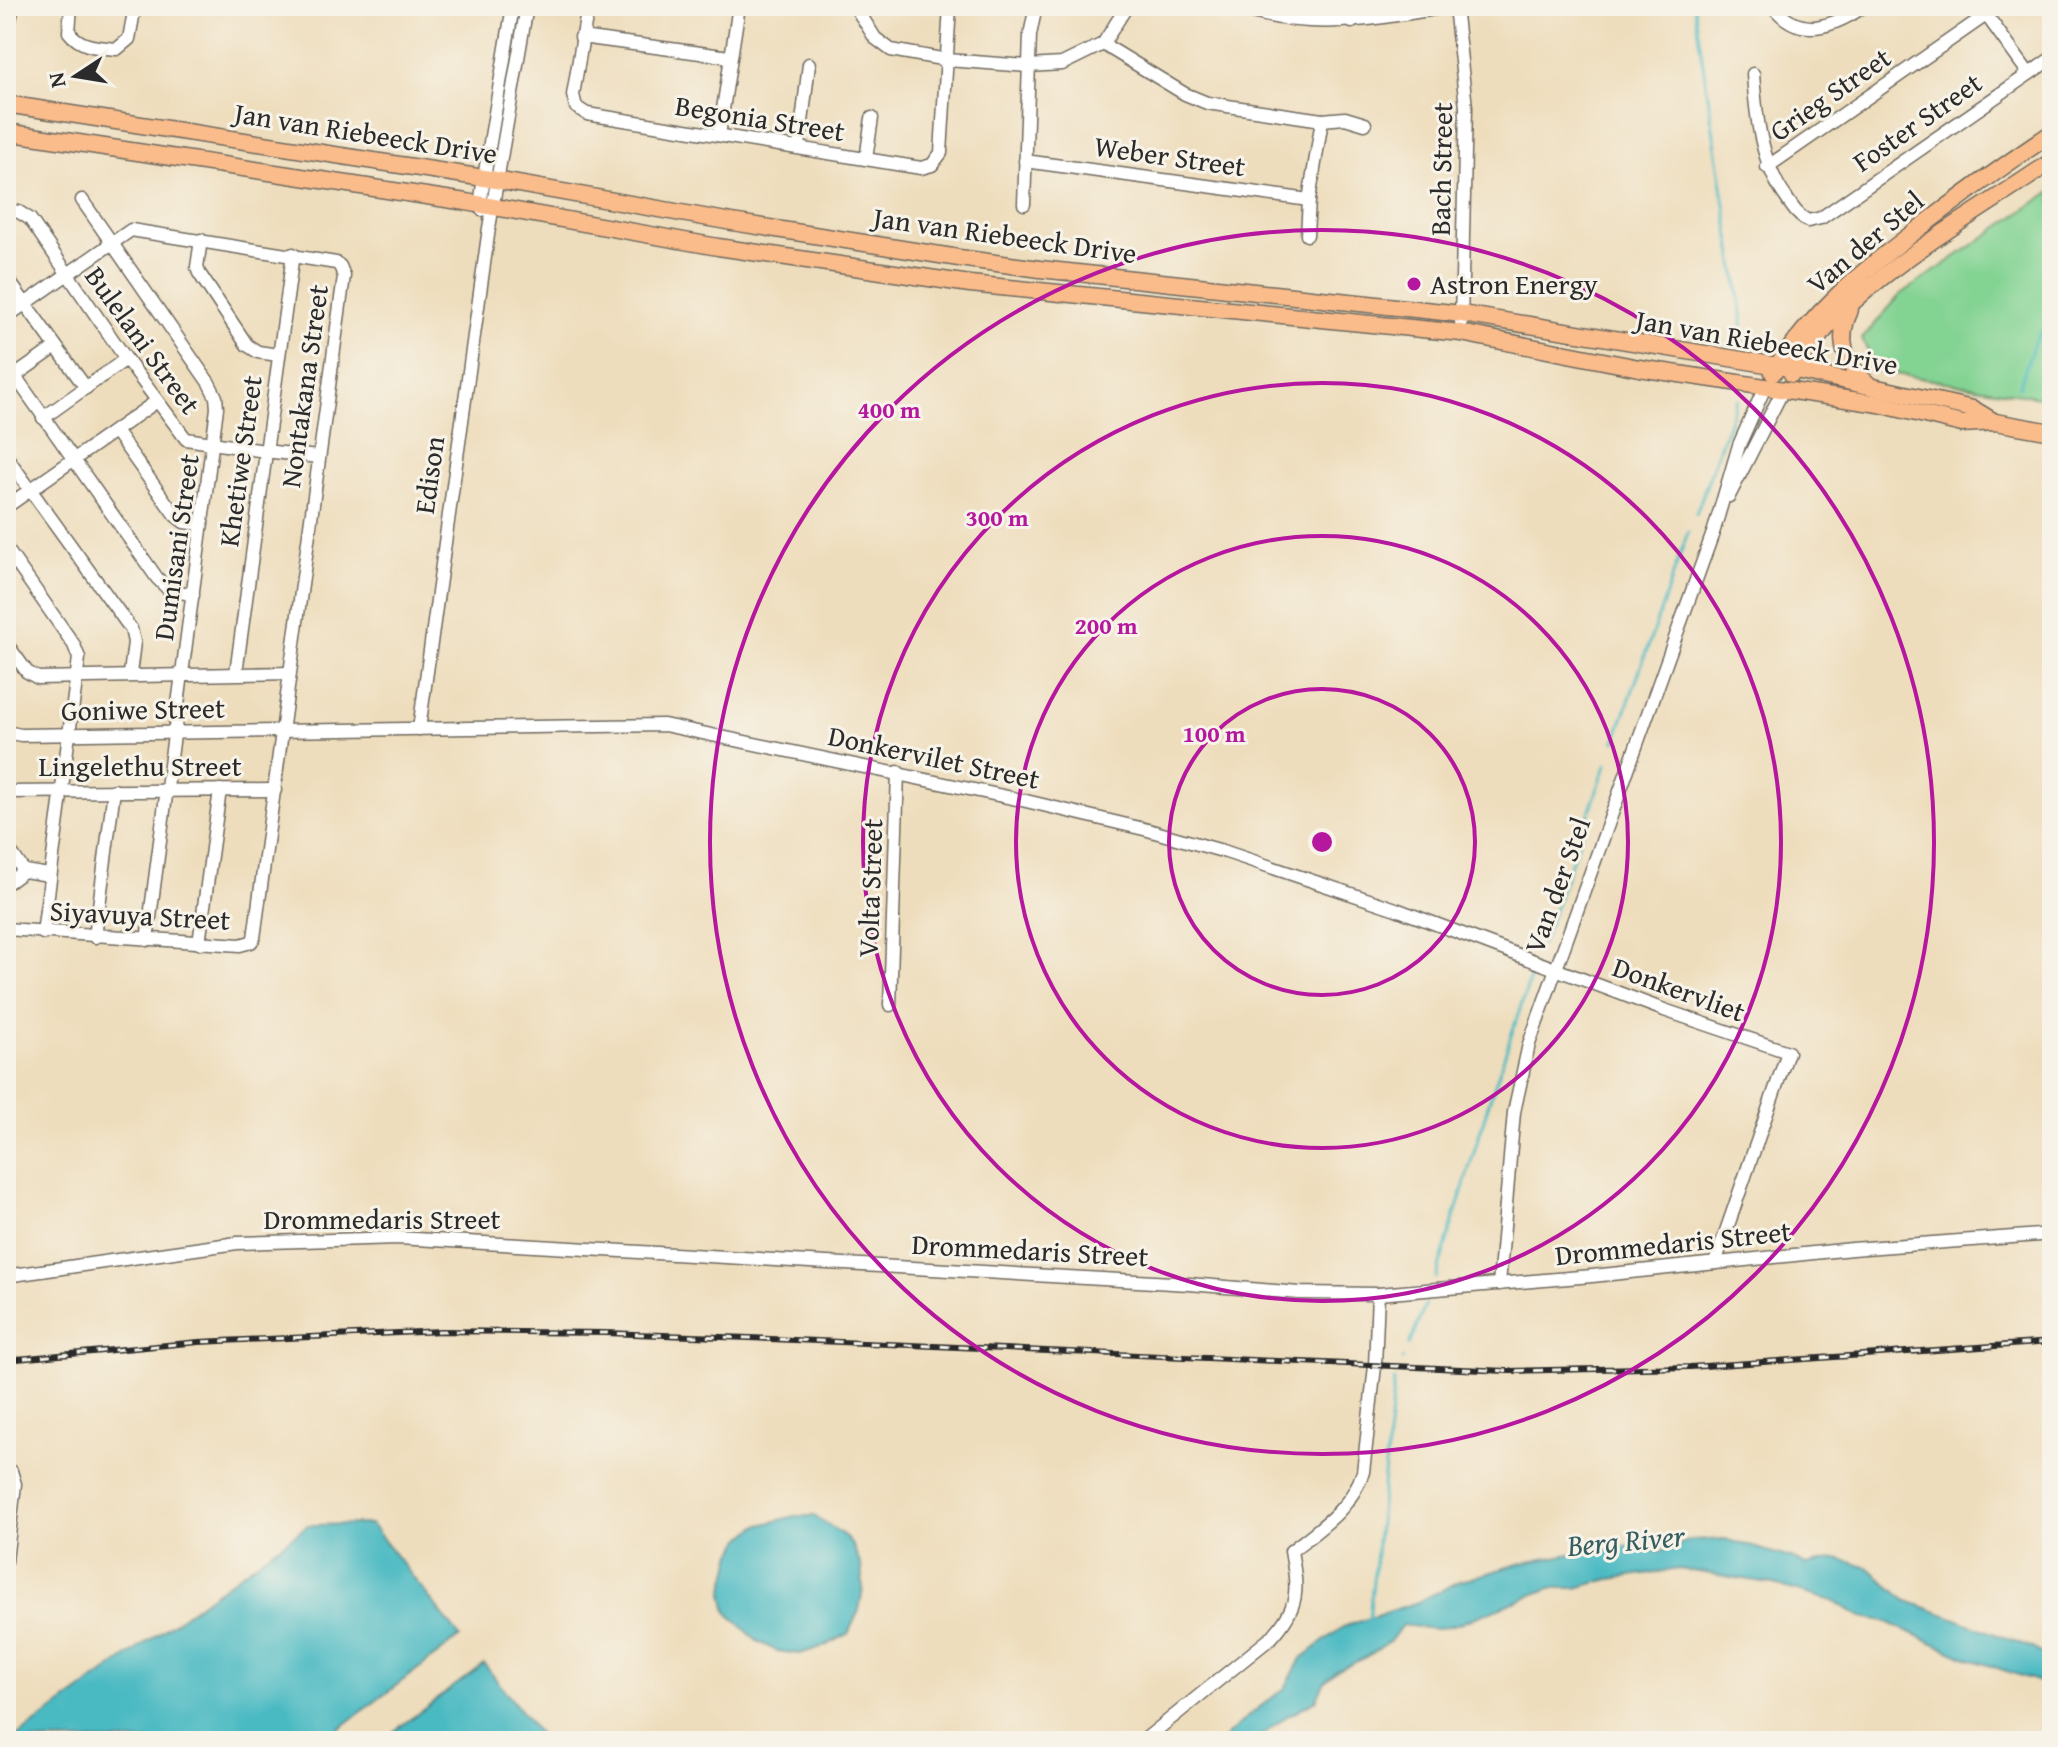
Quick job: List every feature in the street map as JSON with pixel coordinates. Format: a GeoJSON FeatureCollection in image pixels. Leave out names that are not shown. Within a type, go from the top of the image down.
{"type":"FeatureCollection","features":[{"type":"Feature","properties":{"kind":"main road","name":"Jan van Riebeeck Drive"},"geometry":{"type":"LineString","coordinates":[[6,104],[1026,267],[1462,314],[1786,367],[1973,409],[1995,422]]}},
{"type":"Feature","properties":{"kind":"main road","name":"Jan van Riebeeck Drive"},"geometry":{"type":"LineString","coordinates":[[6,132],[486,206],[718,247],[956,282],[1461,333],[1639,368],[1879,404],[1962,424],[1995,422],[2052,432]]}},
{"type":"Feature","properties":{"kind":"main road","name":"Van der Stel"},"geometry":{"type":"LineString","coordinates":[[1783,390],[1786,367],[1800,336],[1836,296],[1881,256],[2052,133]]}},
{"type":"Feature","properties":{"kind":"main road","name":"Van der Stel"},"geometry":{"type":"LineString","coordinates":[[1765,387],[1854,301],[1892,270],[2052,161]]}},
{"type":"Feature","properties":{"kind":"main road"},"geometry":{"type":"LineString","coordinates":[[1854,301],[1847,315],[1842,342],[1848,362],[1870,385]]}},
{"type":"Feature","properties":{"kind":"main road"},"geometry":{"type":"LineString","coordinates":[[1753,361],[1800,336]]}},
{"type":"Feature","properties":{"kind":"street"},"geometry":{"type":"LineString","coordinates":[[6,24],[13,6]]}},
{"type":"Feature","properties":{"kind":"street"},"geometry":{"type":"LineString","coordinates":[[71,6],[69,32],[75,40],[89,47],[117,49],[129,39],[135,6]]}},
{"type":"Feature","properties":{"kind":"street"},"geometry":{"type":"LineString","coordinates":[[490,179],[513,6]]}},
{"type":"Feature","properties":{"kind":"street"},"geometry":{"type":"LineString","coordinates":[[490,179],[527,6]]}},
{"type":"Feature","properties":{"kind":"street","name":"Begonia Street"},"geometry":{"type":"LineString","coordinates":[[588,6],[573,95],[580,111],[596,117],[921,168],[938,160],[942,143],[947,60]]}},
{"type":"Feature","properties":{"kind":"street"},"geometry":{"type":"LineString","coordinates":[[719,135],[739,6]]}},
{"type":"Feature","properties":{"kind":"street"},"geometry":{"type":"LineString","coordinates":[[855,6],[875,38],[901,53],[1028,66],[1062,64],[1103,44],[1127,6]]}},
{"type":"Feature","properties":{"kind":"street"},"geometry":{"type":"LineString","coordinates":[[947,60],[950,6]]}},
{"type":"Feature","properties":{"kind":"street"},"geometry":{"type":"LineString","coordinates":[[1024,204],[1028,66],[1036,6]]}},
{"type":"Feature","properties":{"kind":"street"},"geometry":{"type":"LineString","coordinates":[[1232,6],[1289,21],[1352,22],[1454,6]]}},
{"type":"Feature","properties":{"kind":"street"},"geometry":{"type":"LineString","coordinates":[[1349,6],[1352,22]]}},
{"type":"Feature","properties":{"kind":"street","name":"Bach Street"},"geometry":{"type":"LineString","coordinates":[[1454,6],[1466,96],[1461,333]]}},
{"type":"Feature","properties":{"kind":"street"},"geometry":{"type":"LineString","coordinates":[[1773,6],[1785,19],[1811,27],[1836,23],[1864,6]]}},
{"type":"Feature","properties":{"kind":"street","name":"Grieg Street"},"geometry":{"type":"LineString","coordinates":[[1767,167],[1983,10],[1999,6]]}},
{"type":"Feature","properties":{"kind":"street"},"geometry":{"type":"LineString","coordinates":[[1983,10],[2029,74]]}},
{"type":"Feature","properties":{"kind":"street"},"geometry":{"type":"LineString","coordinates":[[581,37],[730,57]]}},
{"type":"Feature","properties":{"kind":"street"},"geometry":{"type":"LineString","coordinates":[[1103,44],[1196,100],[1322,120],[1345,118],[1365,124]]}},
{"type":"Feature","properties":{"kind":"street","name":"Foster Street"},"geometry":{"type":"LineString","coordinates":[[1767,167],[1799,215],[1808,221],[1821,218],[2052,58]]}},
{"type":"Feature","properties":{"kind":"street"},"geometry":{"type":"LineString","coordinates":[[799,147],[809,64]]}},
{"type":"Feature","properties":{"kind":"street"},"geometry":{"type":"LineString","coordinates":[[1753,74],[1767,167]]}},
{"type":"Feature","properties":{"kind":"street"},"geometry":{"type":"LineString","coordinates":[[866,159],[872,118]]}},
{"type":"Feature","properties":{"kind":"street"},"geometry":{"type":"LineString","coordinates":[[1307,235],[1309,200],[1322,120]]}},
{"type":"Feature","properties":{"kind":"street","name":"Weber Street"},"geometry":{"type":"LineString","coordinates":[[1025,161],[1309,200]]}},
{"type":"Feature","properties":{"kind":"street","name":"Edison"},"geometry":{"type":"LineString","coordinates":[[419,729],[489,228],[486,206],[490,179]]}},
{"type":"Feature","properties":{"kind":"street","name":"Dumisani Street"},"geometry":{"type":"LineString","coordinates":[[82,200],[216,397],[214,444],[147,940]]}},
{"type":"Feature","properties":{"kind":"street","name":"Bulelani Street"},"geometry":{"type":"LineString","coordinates":[[6,210],[19,212],[30,219],[126,359],[186,439],[318,457]]}},
{"type":"Feature","properties":{"kind":"street","name":"Nontakana Street"},"geometry":{"type":"LineString","coordinates":[[6,317],[126,232],[137,229],[293,254],[340,266],[344,276],[280,732]]}},
{"type":"Feature","properties":{"kind":"street"},"geometry":{"type":"LineString","coordinates":[[201,240],[199,273],[231,321],[252,349],[278,355]]}},
{"type":"Feature","properties":{"kind":"street","name":"Khetiwe Street"},"geometry":{"type":"LineString","coordinates":[[236,673],[293,254]]}},
{"type":"Feature","properties":{"kind":"street"},"geometry":{"type":"LineString","coordinates":[[6,277],[86,388]]}},
{"type":"Feature","properties":{"kind":"street"},"geometry":{"type":"LineString","coordinates":[[56,347],[10,379],[43,418],[162,585],[174,592],[193,595]]}},
{"type":"Feature","properties":{"kind":"street"},"geometry":{"type":"LineString","coordinates":[[43,418],[126,359]]}},
{"type":"Feature","properties":{"kind":"street","name":"Van der Stel"},"geometry":{"type":"LineString","coordinates":[[1499,1284],[1514,1112],[1520,1077],[1555,969],[1718,516],[1739,445],[1765,387]]}},
{"type":"Feature","properties":{"kind":"street","name":"Van der Stel"},"geometry":{"type":"LineString","coordinates":[[1718,516],[1783,390]]}},
{"type":"Feature","properties":{"kind":"street"},"geometry":{"type":"LineString","coordinates":[[6,507],[157,401]]}},
{"type":"Feature","properties":{"kind":"street"},"geometry":{"type":"LineString","coordinates":[[115,431],[175,515],[184,522],[202,524]]}},
{"type":"Feature","properties":{"kind":"street"},"geometry":{"type":"LineString","coordinates":[[6,456],[131,629],[134,642],[130,674]]}},
{"type":"Feature","properties":{"kind":"street"},"geometry":{"type":"LineString","coordinates":[[6,548],[74,645],[79,658],[43,933]]}},
{"type":"Feature","properties":{"kind":"street"},"geometry":{"type":"LineString","coordinates":[[6,643],[32,676],[289,673]]}},
{"type":"Feature","properties":{"kind":"street","name":"Donkervilet Street"},"geometry":{"type":"LineString","coordinates":[[280,732],[664,725],[898,772],[1148,830],[1226,852],[1396,909],[1555,969]]}},
{"type":"Feature","properties":{"kind":"street","name":"Goniwe Street"},"geometry":{"type":"LineString","coordinates":[[6,732],[21,735],[280,732]]}},
{"type":"Feature","properties":{"kind":"street","name":"Siyavuya Street"},"geometry":{"type":"LineString","coordinates":[[6,929],[199,943],[240,945],[251,942],[275,790],[280,732]]}},
{"type":"Feature","properties":{"kind":"street","name":"Volta Street"},"geometry":{"type":"LineString","coordinates":[[890,1005],[898,772]]}},
{"type":"Feature","properties":{"kind":"street"},"geometry":{"type":"LineString","coordinates":[[95,937],[114,790]]}},
{"type":"Feature","properties":{"kind":"street"},"geometry":{"type":"LineString","coordinates":[[199,943],[220,790]]}},
{"type":"Feature","properties":{"kind":"street","name":"Lingelethu Street"},"geometry":{"type":"LineString","coordinates":[[6,792],[275,790]]}},
{"type":"Feature","properties":{"kind":"street"},"geometry":{"type":"LineString","coordinates":[[6,845],[24,871]]}},
{"type":"Feature","properties":{"kind":"street"},"geometry":{"type":"LineString","coordinates":[[6,884],[24,871],[49,875]]}},
{"type":"Feature","properties":{"kind":"street","name":"Donkervliet"},"geometry":{"type":"LineString","coordinates":[[1555,969],[1788,1052],[1715,1263]]}},
{"type":"Feature","properties":{"kind":"street","name":"Drommedaris Street"},"geometry":{"type":"LineString","coordinates":[[6,1276],[237,1243],[398,1238],[1299,1293],[1378,1294],[1852,1249],[2052,1234]]}},
{"type":"Feature","properties":{"kind":"street"},"geometry":{"type":"LineString","coordinates":[[1143,1741],[1284,1624],[1292,1612],[1296,1596],[1291,1551],[1338,1514],[1358,1488],[1363,1472],[1375,1366],[1378,1294]]}},
{"type":"Feature","properties":{"kind":"street"},"geometry":{"type":"LineString","coordinates":[[6,1467],[11,1471],[15,1484],[6,1561]]}},
{"type":"Feature","properties":{"kind":"green space"},"geometry":{"type":"Polygon","coordinates":[[[2052,191],[2052,399],[1877,371],[1862,339],[1900,295],[2052,191]]]}},
{"type":"Feature","properties":{"kind":"water"},"geometry":{"type":"Polygon","coordinates":[[[795,1516],[814,1516],[842,1534],[853,1546],[861,1566],[863,1589],[859,1610],[848,1634],[800,1654],[777,1651],[757,1641],[727,1612],[723,1593],[733,1553],[742,1539],[757,1526],[795,1516]]]}},
{"type":"Feature","properties":{"kind":"water"},"geometry":{"type":"Polygon","coordinates":[[[371,1524],[460,1637],[323,1741],[11,1741],[308,1525],[371,1524]]]}},
{"type":"Feature","properties":{"kind":"water"},"geometry":{"type":"Polygon","coordinates":[[[1725,1539],[1807,1565],[1837,1558],[1869,1568],[1905,1600],[2030,1647],[2052,1659],[2052,1686],[1967,1658],[1885,1621],[1862,1617],[1833,1601],[1769,1583],[1679,1569],[1610,1579],[1576,1588],[1550,1588],[1461,1623],[1435,1629],[1402,1625],[1391,1640],[1367,1657],[1336,1671],[1325,1681],[1316,1700],[1287,1716],[1254,1741],[1222,1741],[1285,1688],[1301,1659],[1343,1627],[1418,1602],[1460,1581],[1523,1563],[1633,1545],[1659,1552],[1691,1540],[1725,1539]]]}},
{"type":"Feature","properties":{"kind":"water"},"geometry":{"type":"Polygon","coordinates":[[[484,1664],[544,1741],[381,1741],[484,1664]]]}},
{"type":"Feature","properties":{"kind":"waterway"},"geometry":{"type":"LineString","coordinates":[[1694,6],[1742,314],[1743,349]]}},
{"type":"Feature","properties":{"kind":"waterway"},"geometry":{"type":"LineString","coordinates":[[2019,387],[2034,343],[2052,313]]}},
{"type":"Feature","properties":{"kind":"waterway"},"geometry":{"type":"LineString","coordinates":[[1696,514],[1737,399]]}},
{"type":"Feature","properties":{"kind":"waterway"},"geometry":{"type":"LineString","coordinates":[[1615,741],[1688,532]]}},
{"type":"Feature","properties":{"kind":"waterway"},"geometry":{"type":"LineString","coordinates":[[1542,944],[1607,763]]}},
{"type":"Feature","properties":{"kind":"waterway"},"geometry":{"type":"LineString","coordinates":[[1436,1278],[1531,976]]}},
{"type":"Feature","properties":{"kind":"waterway"},"geometry":{"type":"LineString","coordinates":[[1409,1345],[1426,1304]]}},
{"type":"Feature","properties":{"kind":"waterway"},"geometry":{"type":"LineString","coordinates":[[1369,1619],[1394,1381]]}},
{"type":"Feature","properties":{"kind":"railway"},"geometry":{"type":"LineString","coordinates":[[6,1360],[199,1342],[442,1331],[750,1338],[1507,1371],[1690,1367],[2052,1342]]}},
{"type":"Feature","properties":{"kind":"place","name":"Astron Energy"},"geometry":{"type":"Point","coordinates":[1414,284]}},
{"type":"Feature","properties":{"kind":"water label","name":"Berg River"},"geometry":{"type":"Point","coordinates":[1626,1541]}}]}
